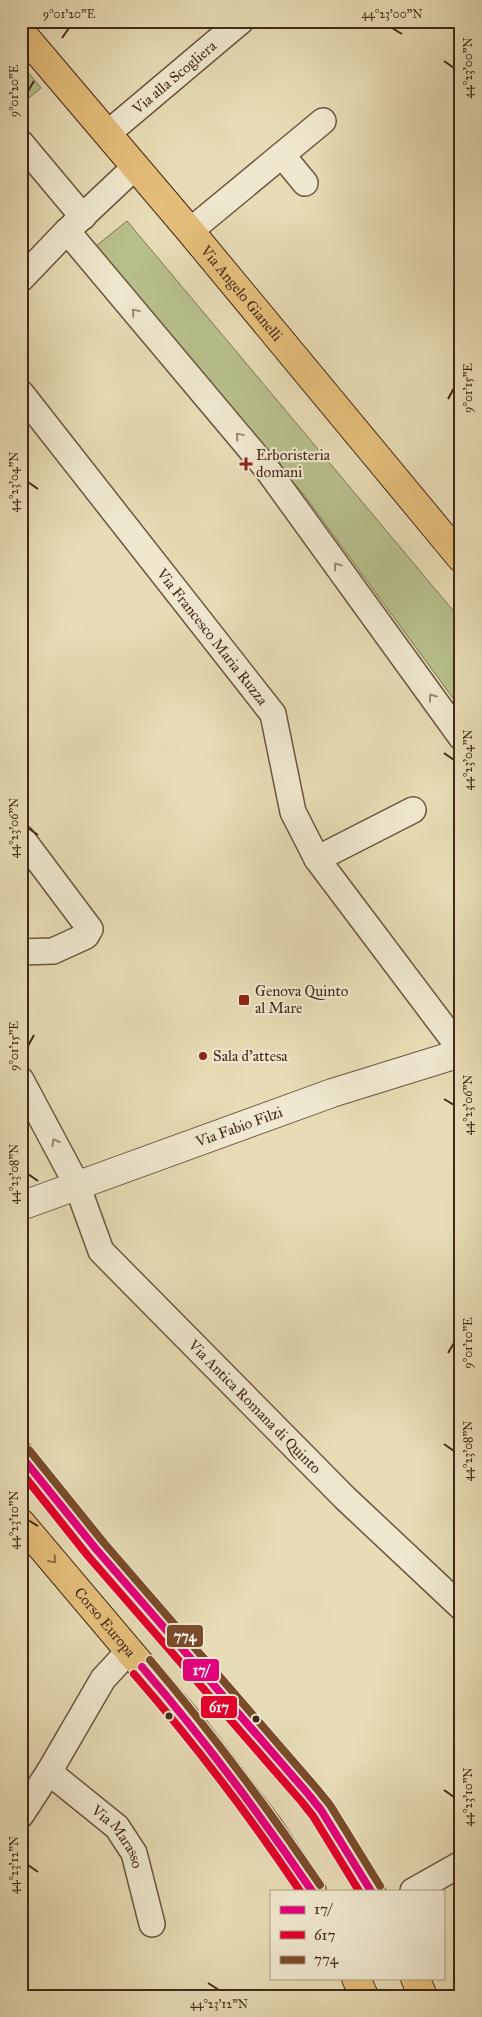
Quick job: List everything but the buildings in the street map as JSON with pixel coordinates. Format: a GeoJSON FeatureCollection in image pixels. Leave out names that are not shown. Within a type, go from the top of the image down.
{"type":"FeatureCollection","features":[{"type":"Feature","properties":{"kind":"main road","name":"Via Angelo Gianelli"},"geometry":{"type":"LineString","coordinates":[[21,32],[136,166],[461,558]]}},
{"type":"Feature","properties":{"kind":"main road"},"geometry":{"type":"LineString","coordinates":[[21,1456],[96,1549],[310,1795],[370,1890]]}},
{"type":"Feature","properties":{"kind":"main road","name":"Corso Europa"},"geometry":{"type":"LineString","coordinates":[[21,1523],[128,1652],[191,1724],[268,1826],[311,1890]]}},
{"type":"Feature","properties":{"kind":"main road"},"geometry":{"type":"LineString","coordinates":[[357,1980],[364,1996]]}},
{"type":"Feature","properties":{"kind":"main road"},"geometry":{"type":"LineString","coordinates":[[416,1980],[423,1996]]}},
{"type":"Feature","properties":{"kind":"street","name":"Via alla Scogliera"},"geometry":{"type":"LineString","coordinates":[[107,134],[241,21]]}},
{"type":"Feature","properties":{"kind":"street"},"geometry":{"type":"LineString","coordinates":[[190,231],[323,121]]}},
{"type":"Feature","properties":{"kind":"street"},"geometry":{"type":"LineString","coordinates":[[21,143],[75,224],[267,469],[461,737]]}},
{"type":"Feature","properties":{"kind":"street"},"geometry":{"type":"LineString","coordinates":[[282,154],[305,183]]}},
{"type":"Feature","properties":{"kind":"street"},"geometry":{"type":"LineString","coordinates":[[21,279],[136,166]]}},
{"type":"Feature","properties":{"kind":"street","name":"Via Francesco Maria Ruzza"},"geometry":{"type":"LineString","coordinates":[[21,393],[273,714],[293,812],[317,859],[461,1051]]}},
{"type":"Feature","properties":{"kind":"street"},"geometry":{"type":"LineString","coordinates":[[317,859],[412,810]]}},
{"type":"Feature","properties":{"kind":"street"},"geometry":{"type":"LineString","coordinates":[[21,837],[90,929],[86,936],[53,951],[21,952]]}},
{"type":"Feature","properties":{"kind":"street","name":"Via Fabio Filzi"},"geometry":{"type":"LineString","coordinates":[[21,1206],[332,1092],[461,1051]]}},
{"type":"Feature","properties":{"kind":"street","name":"Via Antica Romana di Quinto"},"geometry":{"type":"LineString","coordinates":[[21,1080],[77,1185],[101,1251],[345,1498],[461,1608]]}},
{"type":"Feature","properties":{"kind":"street"},"geometry":{"type":"LineString","coordinates":[[21,1815],[49,1772],[102,1679],[128,1652]]}},
{"type":"Feature","properties":{"kind":"street","name":"Via Marasso"},"geometry":{"type":"LineString","coordinates":[[49,1772],[117,1827],[134,1853],[152,1924]]}},
{"type":"Feature","properties":{"kind":"street"},"geometry":{"type":"LineString","coordinates":[[415,1890],[461,1864]]}},
{"type":"Feature","properties":{"kind":"green space"},"geometry":{"type":"Polygon","coordinates":[[[21,64],[41,88],[25,101],[21,96],[21,64]]]}},
{"type":"Feature","properties":{"kind":"green space"},"geometry":{"type":"Polygon","coordinates":[[[127,221],[461,620],[461,709],[304,495],[91,250],[127,221]]]}},
{"type":"Feature","properties":{"kind":"transit line","name":"774"},"geometry":{"type":"LineString","coordinates":[[29,1450],[104,1543],[330,1805],[380,1886]]}},
{"type":"Feature","properties":{"kind":"transit line","name":"17/"},"geometry":{"type":"LineString","coordinates":[[21,1456],[96,1549],[309,1795],[321,1810],[370,1890]]}},
{"type":"Feature","properties":{"kind":"transit line","name":"617"},"geometry":{"type":"LineString","coordinates":[[21,1472],[88,1556],[301,1801],[313,1816],[358,1890]]}},
{"type":"Feature","properties":{"kind":"transit line","name":"774"},"geometry":{"type":"LineString","coordinates":[[150,1660],[238,1770],[320,1885]]}},
{"type":"Feature","properties":{"kind":"transit line","name":"17/"},"geometry":{"type":"LineString","coordinates":[[142,1667],[230,1776],[311,1890]]}},
{"type":"Feature","properties":{"kind":"transit line","name":"617"},"geometry":{"type":"LineString","coordinates":[[134,1674],[220,1780],[299,1890]]}},
{"type":"Feature","properties":{"kind":"place","name":"Erboristeria domani"},"geometry":{"type":"Point","coordinates":[246,464]}},
{"type":"Feature","properties":{"kind":"place","name":"Genova Quinto al Mare"},"geometry":{"type":"Point","coordinates":[244,1000]}},
{"type":"Feature","properties":{"kind":"place","name":"Sala d'attesa"},"geometry":{"type":"Point","coordinates":[203,1056]}}]}
